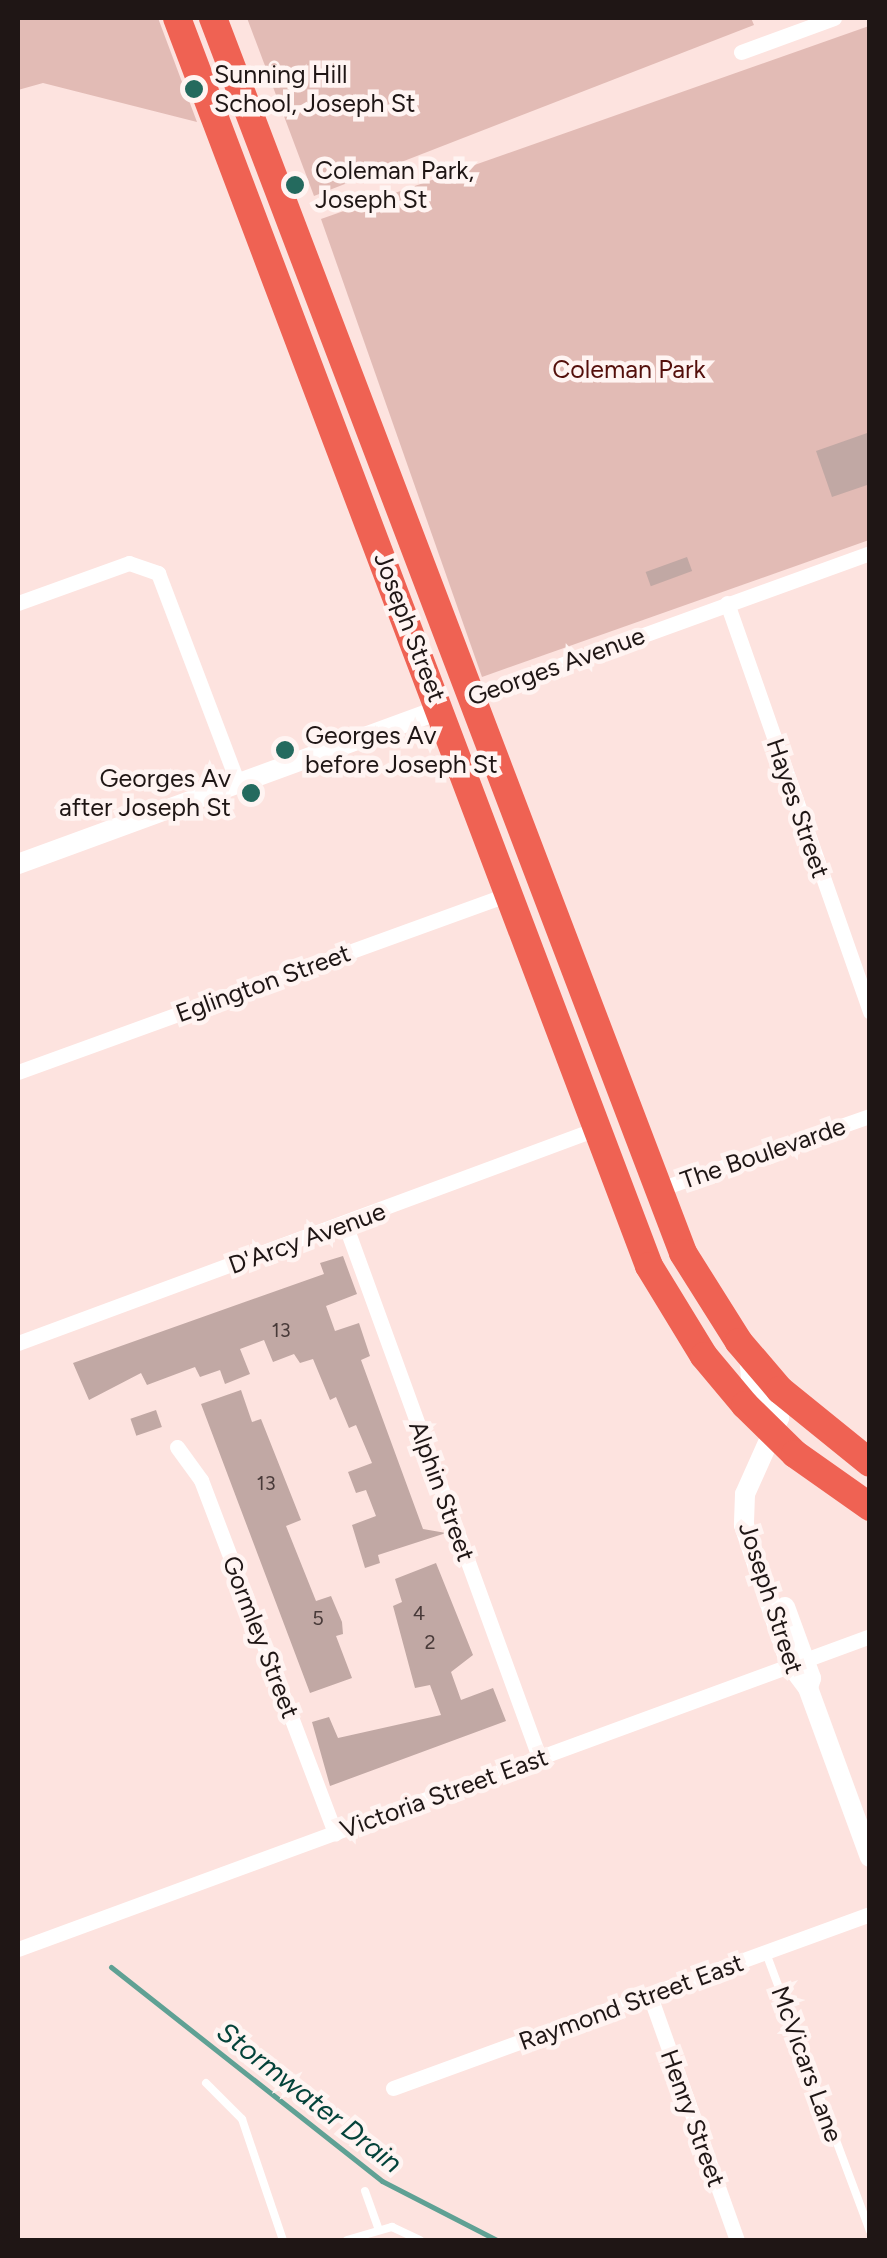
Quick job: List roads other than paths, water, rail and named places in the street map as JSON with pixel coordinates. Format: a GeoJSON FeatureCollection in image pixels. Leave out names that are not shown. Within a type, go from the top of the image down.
{"type":"FeatureCollection","features":[{"type":"Feature","properties":{"kind":"highway","name":"Joseph Street"},"geometry":{"type":"LineString","coordinates":[[177,18],[441,709],[596,1130],[663,1292],[704,1356],[770,1442]]}},
{"type":"Feature","properties":{"kind":"highway","name":"Joseph Street"},"geometry":{"type":"LineString","coordinates":[[213,18],[475,696],[657,1190],[683,1253],[750,1355]]}},
{"type":"Feature","properties":{"kind":"highway","name":"Georges Avenue"},"geometry":{"type":"LineString","coordinates":[[441,709],[475,696]]}},
{"type":"Feature","properties":{"kind":"highway"},"geometry":{"type":"LineString","coordinates":[[750,1355],[807,1416],[870,1463]]}},
{"type":"Feature","properties":{"kind":"highway"},"geometry":{"type":"LineString","coordinates":[[770,1442],[870,1507]]}},
{"type":"Feature","properties":{"kind":"street"},"geometry":{"type":"LineString","coordinates":[[741,52],[834,18]]}},
{"type":"Feature","properties":{"kind":"street","name":"Georges Avenue"},"geometry":{"type":"LineString","coordinates":[[475,696],[870,553]]}},
{"type":"Feature","properties":{"kind":"street"},"geometry":{"type":"LineString","coordinates":[[18,603],[129,563],[158,572],[238,784]]}},
{"type":"Feature","properties":{"kind":"street","name":"Hayes Street"},"geometry":{"type":"LineString","coordinates":[[728,603],[870,1012]]}},
{"type":"Feature","properties":{"kind":"street","name":"Georges Avenue"},"geometry":{"type":"LineString","coordinates":[[18,864],[441,709]]}},
{"type":"Feature","properties":{"kind":"street","name":"Eglington Street"},"geometry":{"type":"LineString","coordinates":[[18,1072],[509,894]]}},
{"type":"Feature","properties":{"kind":"street","name":"The Boulevarde"},"geometry":{"type":"LineString","coordinates":[[657,1190],[870,1116]]}},
{"type":"Feature","properties":{"kind":"street","name":"D'Arcy Avenue"},"geometry":{"type":"LineString","coordinates":[[18,1343],[596,1130]]}},
{"type":"Feature","properties":{"kind":"street","name":"Alphin Street"},"geometry":{"type":"LineString","coordinates":[[345,1224],[539,1758]]}},
{"type":"Feature","properties":{"kind":"street","name":"Joseph Street"},"geometry":{"type":"LineString","coordinates":[[750,1355],[751,1378],[778,1418],[751,1477],[742,1514],[870,1857]]}},
{"type":"Feature","properties":{"kind":"street","name":"Gormley Street"},"geometry":{"type":"LineString","coordinates":[[177,1448],[201,1480],[335,1833]]}},
{"type":"Feature","properties":{"kind":"street","name":"Victoria Street East"},"geometry":{"type":"LineString","coordinates":[[18,1949],[870,1636]]}},
{"type":"Feature","properties":{"kind":"street","name":"Raymond Street East"},"geometry":{"type":"LineString","coordinates":[[392,2088],[870,1914]]}},
{"type":"Feature","properties":{"kind":"street","name":"Henry Street"},"geometry":{"type":"LineString","coordinates":[[650,1996],[737,2240]]}},
{"type":"Feature","properties":{"kind":"lane","name":"McVicars Lane"},"geometry":{"type":"LineString","coordinates":[[766,1952],[870,2231]]}},
{"type":"Feature","properties":{"kind":"lane"},"geometry":{"type":"LineString","coordinates":[[206,2083],[242,2119],[283,2240]]}},
{"type":"Feature","properties":{"kind":"lane"},"geometry":{"type":"LineString","coordinates":[[365,2190],[379,2230]]}},
{"type":"Feature","properties":{"kind":"lane"},"geometry":{"type":"LineString","coordinates":[[347,2240],[379,2230],[399,2229],[420,2240]]}},
{"type":"Feature","properties":{"kind":"waterway","name":"Stormwater Drain"},"geometry":{"type":"LineString","coordinates":[[111,1967],[382,2181],[497,2240]]}},
{"type":"Feature","properties":{"kind":"place","name":"Sunning Hill School, Joseph St"},"geometry":{"type":"Point","coordinates":[194,89]}},
{"type":"Feature","properties":{"kind":"place","name":"Coleman Park, Joseph St"},"geometry":{"type":"Point","coordinates":[295,185]}},
{"type":"Feature","properties":{"kind":"place","name":"Georges Av before Joseph St"},"geometry":{"type":"Point","coordinates":[285,750]}},
{"type":"Feature","properties":{"kind":"place","name":"Georges Av after Joseph St"},"geometry":{"type":"Point","coordinates":[251,793]}},
{"type":"Feature","properties":{"kind":"park label","name":"Coleman Park"},"geometry":{"type":"Point","coordinates":[629,369]}}]}
